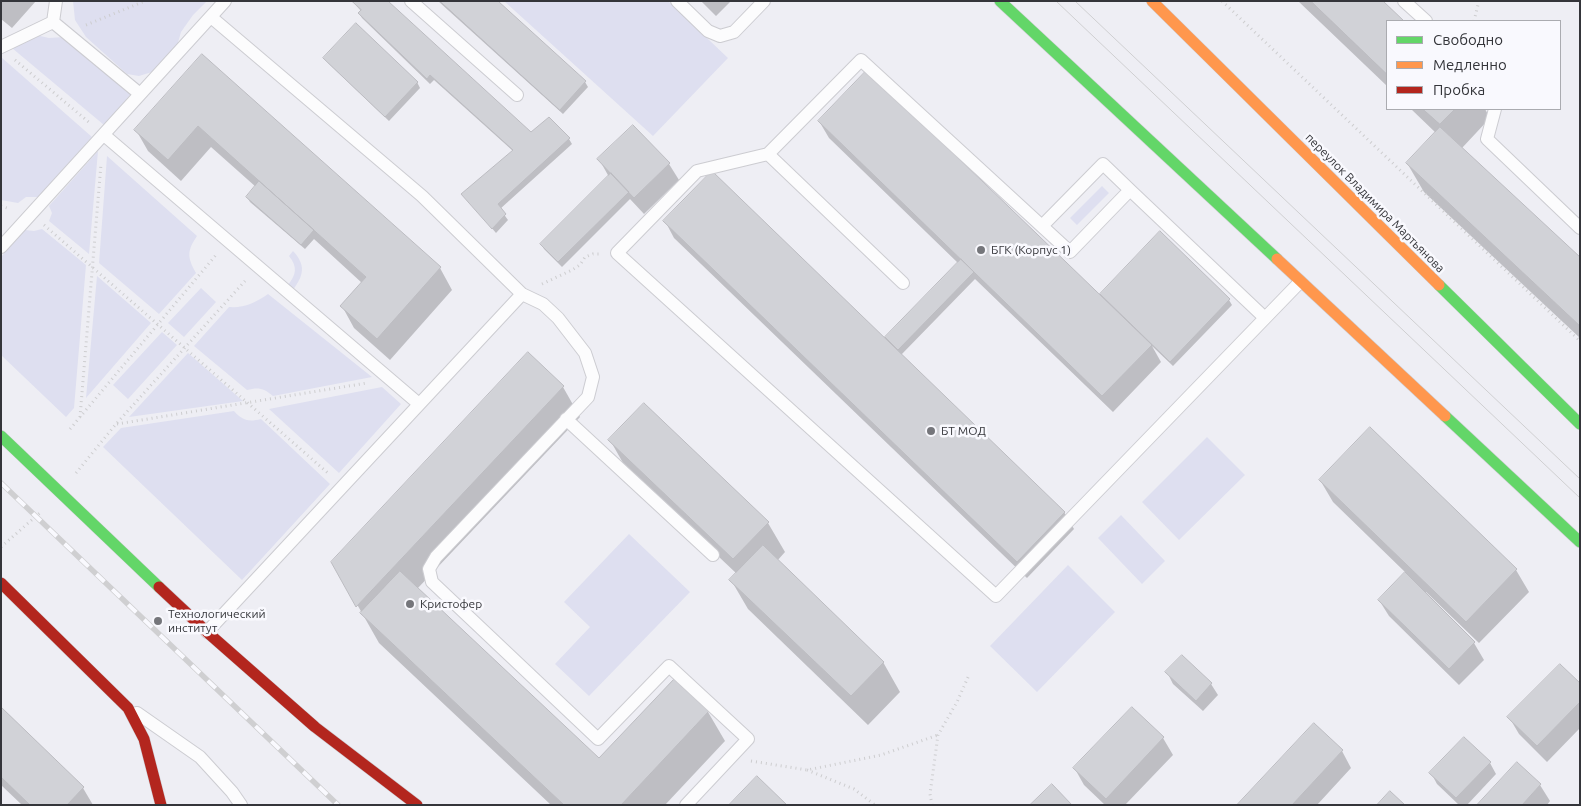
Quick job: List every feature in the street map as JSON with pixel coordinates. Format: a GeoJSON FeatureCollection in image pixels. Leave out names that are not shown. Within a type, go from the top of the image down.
{"type":"FeatureCollection","features":[{"type":"Feature","properties":{"kind":"street"},"geometry":{"type":"LineString","coordinates":[[1000,1],[1580,542]]}},
{"type":"Feature","properties":{"kind":"street","name":"переулок Владимира Мартьянова"},"geometry":{"type":"LineString","coordinates":[[1152,1],[1580,424]]}},
{"type":"Feature","properties":{"kind":"street"},"geometry":{"type":"LineString","coordinates":[[1,436],[207,632],[315,727],[417,805]]}},
{"type":"Feature","properties":{"kind":"street"},"geometry":{"type":"LineString","coordinates":[[1,583],[128,708],[144,738],[161,805]]}},
{"type":"Feature","properties":{"kind":"lane"},"geometry":{"type":"LineString","coordinates":[[53,22],[56,1]]}},
{"type":"Feature","properties":{"kind":"lane"},"geometry":{"type":"LineString","coordinates":[[1,247],[225,1]]}},
{"type":"Feature","properties":{"kind":"lane"},"geometry":{"type":"LineString","coordinates":[[411,1],[517,95]]}},
{"type":"Feature","properties":{"kind":"lane"},"geometry":{"type":"LineString","coordinates":[[677,1],[708,31],[720,36],[734,32],[764,1]]}},
{"type":"Feature","properties":{"kind":"lane"},"geometry":{"type":"LineString","coordinates":[[1404,1],[1425,20]]}},
{"type":"Feature","properties":{"kind":"lane"},"geometry":{"type":"LineString","coordinates":[[211,18],[422,196],[522,294],[543,304],[558,318],[585,353],[593,377],[588,397],[436,557],[429,569],[432,582],[598,739],[669,666],[748,739],[686,805]]}},
{"type":"Feature","properties":{"kind":"lane"},"geometry":{"type":"LineString","coordinates":[[5,50],[53,22]]}},
{"type":"Feature","properties":{"kind":"lane"},"geometry":{"type":"LineString","coordinates":[[53,22],[140,94]]}},
{"type":"Feature","properties":{"kind":"lane"},"geometry":{"type":"LineString","coordinates":[[1130,190],[1070,252],[861,60],[768,154],[697,171],[617,253],[996,596],[1300,282]]}},
{"type":"Feature","properties":{"kind":"lane"},"geometry":{"type":"LineString","coordinates":[[1495,110],[1486,139],[1580,228]]}},
{"type":"Feature","properties":{"kind":"lane"},"geometry":{"type":"LineString","coordinates":[[104,135],[419,404]]}},
{"type":"Feature","properties":{"kind":"lane"},"geometry":{"type":"LineString","coordinates":[[768,154],[903,283]]}},
{"type":"Feature","properties":{"kind":"lane"},"geometry":{"type":"LineString","coordinates":[[1042,226],[1103,164],[1265,318]]}},
{"type":"Feature","properties":{"kind":"lane"},"geometry":{"type":"LineString","coordinates":[[207,632],[522,294]]}},
{"type":"Feature","properties":{"kind":"lane"},"geometry":{"type":"LineString","coordinates":[[566,420],[712,555]]}},
{"type":"Feature","properties":{"kind":"lane"},"geometry":{"type":"LineString","coordinates":[[128,708],[200,757],[237,802]]}},
{"type":"Feature","properties":{"kind":"path"},"geometry":{"type":"LineString","coordinates":[[53,22],[87,25],[145,1]]}},
{"type":"Feature","properties":{"kind":"path"},"geometry":{"type":"LineString","coordinates":[[1222,1],[1580,341]]}},
{"type":"Feature","properties":{"kind":"path"},"geometry":{"type":"LineString","coordinates":[[1474,20],[1479,1]]}},
{"type":"Feature","properties":{"kind":"path"},"geometry":{"type":"LineString","coordinates":[[5,50],[104,135],[80,417]]}},
{"type":"Feature","properties":{"kind":"path"},"geometry":{"type":"LineString","coordinates":[[32,214],[343,486]]}},
{"type":"Feature","properties":{"kind":"path"},"geometry":{"type":"LineString","coordinates":[[70,429],[228,241]]}},
{"type":"Feature","properties":{"kind":"path"},"geometry":{"type":"LineString","coordinates":[[522,294],[564,272],[572,270],[580,265],[585,257],[593,254],[617,253]]}},
{"type":"Feature","properties":{"kind":"path"},"geometry":{"type":"LineString","coordinates":[[1,547],[37,517],[61,492],[116,424],[258,267]]}},
{"type":"Feature","properties":{"kind":"path"},"geometry":{"type":"LineString","coordinates":[[116,424],[390,379]]}},
{"type":"Feature","properties":{"kind":"path"},"geometry":{"type":"LineString","coordinates":[[932,805],[930,794],[938,735],[957,702],[969,675]]}},
{"type":"Feature","properties":{"kind":"path"},"geometry":{"type":"LineString","coordinates":[[807,770],[881,755],[938,735]]}},
{"type":"Feature","properties":{"kind":"path"},"geometry":{"type":"LineString","coordinates":[[731,758],[807,770],[854,789],[875,805]]}},
{"type":"Feature","properties":{"kind":"shaded area"},"geometry":{"type":"Polygon","coordinates":[[[73,1],[207,1],[193,15],[181,32],[177,46],[152,72],[139,76],[127,74],[86,37],[75,20],[73,1]]]}},
{"type":"Feature","properties":{"kind":"shaded area"},"geometry":{"type":"Polygon","coordinates":[[[504,1],[668,1],[728,58],[653,136],[504,1]]]}},
{"type":"Feature","properties":{"kind":"shaded area"},"geometry":{"type":"Polygon","coordinates":[[[36,35],[49,38],[64,37],[131,94],[104,125],[12,48],[36,35]]]}},
{"type":"Feature","properties":{"kind":"shaded area"},"geometry":{"type":"Polygon","coordinates":[[[1,57],[92,137],[38,197],[26,197],[18,203],[1,200],[1,57]]]}},
{"type":"Feature","properties":{"kind":"shaded area"},"geometry":{"type":"Polygon","coordinates":[[[98,151],[89,254],[49,221],[52,213],[49,206],[98,151]]]}},
{"type":"Feature","properties":{"kind":"shaded area"},"geometry":{"type":"Polygon","coordinates":[[[107,156],[197,236],[189,254],[196,273],[159,314],[99,263],[107,156]]]}},
{"type":"Feature","properties":{"kind":"shaded area"},"geometry":{"type":"Polygon","coordinates":[[[1102,186],[1109,193],[1077,225],[1070,218],[1102,186]]]}},
{"type":"Feature","properties":{"kind":"shaded area"},"geometry":{"type":"Polygon","coordinates":[[[42,229],[86,265],[74,408],[66,417],[1,355],[1,257],[25,230],[34,231],[42,229]]]}},
{"type":"Feature","properties":{"kind":"shaded area"},"geometry":{"type":"Polygon","coordinates":[[[293,251],[300,261],[302,270],[293,290],[288,285],[295,271],[294,264],[289,256],[293,251]]]}},
{"type":"Feature","properties":{"kind":"shaded area"},"geometry":{"type":"Polygon","coordinates":[[[97,276],[151,323],[86,398],[97,276]]]}},
{"type":"Feature","properties":{"kind":"shaded area"},"geometry":{"type":"Polygon","coordinates":[[[201,288],[216,302],[184,337],[168,323],[201,288]]]}},
{"type":"Feature","properties":{"kind":"shaded area"},"geometry":{"type":"Polygon","coordinates":[[[268,294],[372,377],[273,396],[261,389],[247,390],[194,346],[229,307],[240,307],[249,304],[268,294]]]}},
{"type":"Feature","properties":{"kind":"shaded area"},"geometry":{"type":"Polygon","coordinates":[[[162,332],[177,345],[128,399],[113,385],[162,332]]]}},
{"type":"Feature","properties":{"kind":"shaded area"},"geometry":{"type":"Polygon","coordinates":[[[188,353],[243,401],[129,417],[188,353]]]}},
{"type":"Feature","properties":{"kind":"shaded area"},"geometry":{"type":"Polygon","coordinates":[[[382,387],[401,404],[339,473],[269,409],[382,387]]]}},
{"type":"Feature","properties":{"kind":"shaded area"},"geometry":{"type":"Polygon","coordinates":[[[234,411],[246,420],[261,419],[330,484],[242,580],[103,447],[121,428],[234,411]]]}},
{"type":"Feature","properties":{"kind":"shaded area"},"geometry":{"type":"Polygon","coordinates":[[[1207,437],[1245,475],[1179,540],[1142,502],[1207,437]]]}},
{"type":"Feature","properties":{"kind":"shaded area"},"geometry":{"type":"Polygon","coordinates":[[[1121,515],[1165,561],[1142,584],[1098,538],[1121,515]]]}},
{"type":"Feature","properties":{"kind":"shaded area"},"geometry":{"type":"Polygon","coordinates":[[[629,534],[690,592],[589,696],[555,664],[590,627],[564,602],[629,534]]]}},
{"type":"Feature","properties":{"kind":"shaded area"},"geometry":{"type":"Polygon","coordinates":[[[1068,565],[1115,612],[1037,692],[990,646],[1068,565]]]}},
{"type":"Feature","properties":{"kind":"building"},"geometry":{"type":"Polygon","coordinates":[[[352,1],[388,1],[531,132],[549,117],[570,138],[498,204],[506,214],[492,229],[461,194],[513,150],[430,75],[427,79],[358,13],[361,10],[352,1]]]}},
{"type":"Feature","properties":{"kind":"building"},"geometry":{"type":"Polygon","coordinates":[[[440,1],[498,1],[586,81],[560,110],[440,1]]]}},
{"type":"Feature","properties":{"kind":"building"},"geometry":{"type":"Polygon","coordinates":[[[1311,1],[1383,1],[1403,20],[1386,20],[1386,73],[1311,1]]]}},
{"type":"Feature","properties":{"kind":"building"},"geometry":{"type":"Polygon","coordinates":[[[356,23],[418,82],[385,117],[323,58],[356,23]]]}},
{"type":"Feature","properties":{"kind":"building"},"geometry":{"type":"Polygon","coordinates":[[[202,54],[441,267],[377,339],[340,306],[366,277],[198,126],[168,160],[134,130],[202,54]]]}},
{"type":"Feature","properties":{"kind":"building"},"geometry":{"type":"Polygon","coordinates":[[[867,70],[1152,345],[1102,396],[818,121],[867,70]]]}},
{"type":"Feature","properties":{"kind":"building"},"geometry":{"type":"Polygon","coordinates":[[[1424,110],[1454,110],[1440,124],[1424,110]]]}},
{"type":"Feature","properties":{"kind":"building"},"geometry":{"type":"Polygon","coordinates":[[[633,125],[670,163],[634,198],[597,159],[633,125]]]}},
{"type":"Feature","properties":{"kind":"building"},"geometry":{"type":"Polygon","coordinates":[[[1440,127],[1580,257],[1580,326],[1406,163],[1440,127]]]}},
{"type":"Feature","properties":{"kind":"building","name":"БТ МОД"},"geometry":{"type":"Polygon","coordinates":[[[712,171],[1065,512],[1017,562],[663,221],[712,171]]]}},
{"type":"Feature","properties":{"kind":"building"},"geometry":{"type":"Polygon","coordinates":[[[611,173],[629,192],[558,262],[540,244],[611,173]]]}},
{"type":"Feature","properties":{"kind":"building"},"geometry":{"type":"Polygon","coordinates":[[[259,181],[314,230],[301,245],[246,197],[259,181]]]}},
{"type":"Feature","properties":{"kind":"building"},"geometry":{"type":"Polygon","coordinates":[[[1160,231],[1230,299],[1170,362],[1100,294],[1160,231]]]}},
{"type":"Feature","properties":{"kind":"building"},"geometry":{"type":"Polygon","coordinates":[[[961,259],[974,272],[898,350],[885,337],[961,259]]]}},
{"type":"Feature","properties":{"kind":"building"},"geometry":{"type":"Polygon","coordinates":[[[528,352],[564,386],[356,607],[331,562],[528,352]]]}},
{"type":"Feature","properties":{"kind":"building"},"geometry":{"type":"Polygon","coordinates":[[[644,403],[769,522],[733,559],[608,440],[644,403]]]}},
{"type":"Feature","properties":{"kind":"building"},"geometry":{"type":"Polygon","coordinates":[[[1370,427],[1517,569],[1466,622],[1319,480],[1370,427]]]}},
{"type":"Feature","properties":{"kind":"building"},"geometry":{"type":"Polygon","coordinates":[[[763,545],[884,662],[851,696],[729,580],[763,545]]]}},
{"type":"Feature","properties":{"kind":"building"},"geometry":{"type":"Polygon","coordinates":[[[400,571],[599,758],[674,679],[709,711],[621,805],[564,805],[360,613],[400,571]]]}},
{"type":"Feature","properties":{"kind":"building"},"geometry":{"type":"Polygon","coordinates":[[[1405,572],[1475,642],[1449,669],[1378,600],[1405,572]]]}},
{"type":"Feature","properties":{"kind":"building"},"geometry":{"type":"Polygon","coordinates":[[[1182,655],[1212,683],[1196,701],[1165,672],[1182,655]]]}},
{"type":"Feature","properties":{"kind":"building"},"geometry":{"type":"Polygon","coordinates":[[[1560,664],[1580,683],[1580,702],[1537,746],[1507,717],[1560,664]]]}},
{"type":"Feature","properties":{"kind":"building"},"geometry":{"type":"Polygon","coordinates":[[[1,707],[84,787],[67,805],[30,805],[1,777],[1,707]]]}},
{"type":"Feature","properties":{"kind":"building"},"geometry":{"type":"Polygon","coordinates":[[[1132,707],[1164,737],[1106,799],[1073,768],[1132,707]]]}},
{"type":"Feature","properties":{"kind":"building"},"geometry":{"type":"Polygon","coordinates":[[[1314,723],[1343,750],[1292,805],[1237,805],[1314,723]]]}},
{"type":"Feature","properties":{"kind":"building"},"geometry":{"type":"Polygon","coordinates":[[[1464,737],[1491,762],[1456,798],[1429,773],[1464,737]]]}},
{"type":"Feature","properties":{"kind":"building"},"geometry":{"type":"Polygon","coordinates":[[[1517,762],[1541,784],[1522,805],[1477,805],[1517,762]]]}},
{"type":"Feature","properties":{"kind":"building"},"geometry":{"type":"Polygon","coordinates":[[[757,776],[787,805],[729,805],[757,776]]]}},
{"type":"Feature","properties":{"kind":"building"},"geometry":{"type":"Polygon","coordinates":[[[1052,784],[1072,805],[1030,805],[1052,784]]]}},
{"type":"Feature","properties":{"kind":"building"},"geometry":{"type":"Polygon","coordinates":[[[1390,791],[1405,805],[1377,805],[1390,791]]]}},
{"type":"Feature","properties":{"kind":"tram line"},"geometry":{"type":"LineString","coordinates":[[1056,1],[1580,498]]}},
{"type":"Feature","properties":{"kind":"tram line"},"geometry":{"type":"LineString","coordinates":[[1075,1],[1580,479]]}},
{"type":"Feature","properties":{"kind":"railway"},"geometry":{"type":"LineString","coordinates":[[1,483],[338,805]]}},
{"type":"Feature","properties":{"kind":"traffic: fast"},"geometry":{"type":"LineString","coordinates":[[1000,1],[1277,259]]}},
{"type":"Feature","properties":{"kind":"traffic: fast"},"geometry":{"type":"LineString","coordinates":[[1439,285],[1580,424]]}},
{"type":"Feature","properties":{"kind":"traffic: fast"},"geometry":{"type":"LineString","coordinates":[[1445,416],[1580,542]]}},
{"type":"Feature","properties":{"kind":"traffic: fast"},"geometry":{"type":"LineString","coordinates":[[1,436],[159,587]]}},
{"type":"Feature","properties":{"kind":"traffic: slow"},"geometry":{"type":"LineString","coordinates":[[1152,1],[1439,285]]}},
{"type":"Feature","properties":{"kind":"traffic: slow"},"geometry":{"type":"LineString","coordinates":[[1277,259],[1445,416]]}},
{"type":"Feature","properties":{"kind":"traffic: jam"},"geometry":{"type":"LineString","coordinates":[[1,583],[128,708],[144,739],[161,805]]}},
{"type":"Feature","properties":{"kind":"traffic: jam"},"geometry":{"type":"LineString","coordinates":[[159,587],[315,727],[417,805]]}},
{"type":"Feature","properties":{"kind":"place","name":"БГК (Корпус 1)"},"geometry":{"type":"Point","coordinates":[981,250]}},
{"type":"Feature","properties":{"kind":"place","name":"БТ МОД"},"geometry":{"type":"Point","coordinates":[931,431]}},
{"type":"Feature","properties":{"kind":"place","name":"Кристофер"},"geometry":{"type":"Point","coordinates":[410,604]}},
{"type":"Feature","properties":{"kind":"place","name":"Технологический институт"},"geometry":{"type":"Point","coordinates":[158,621]}}]}
